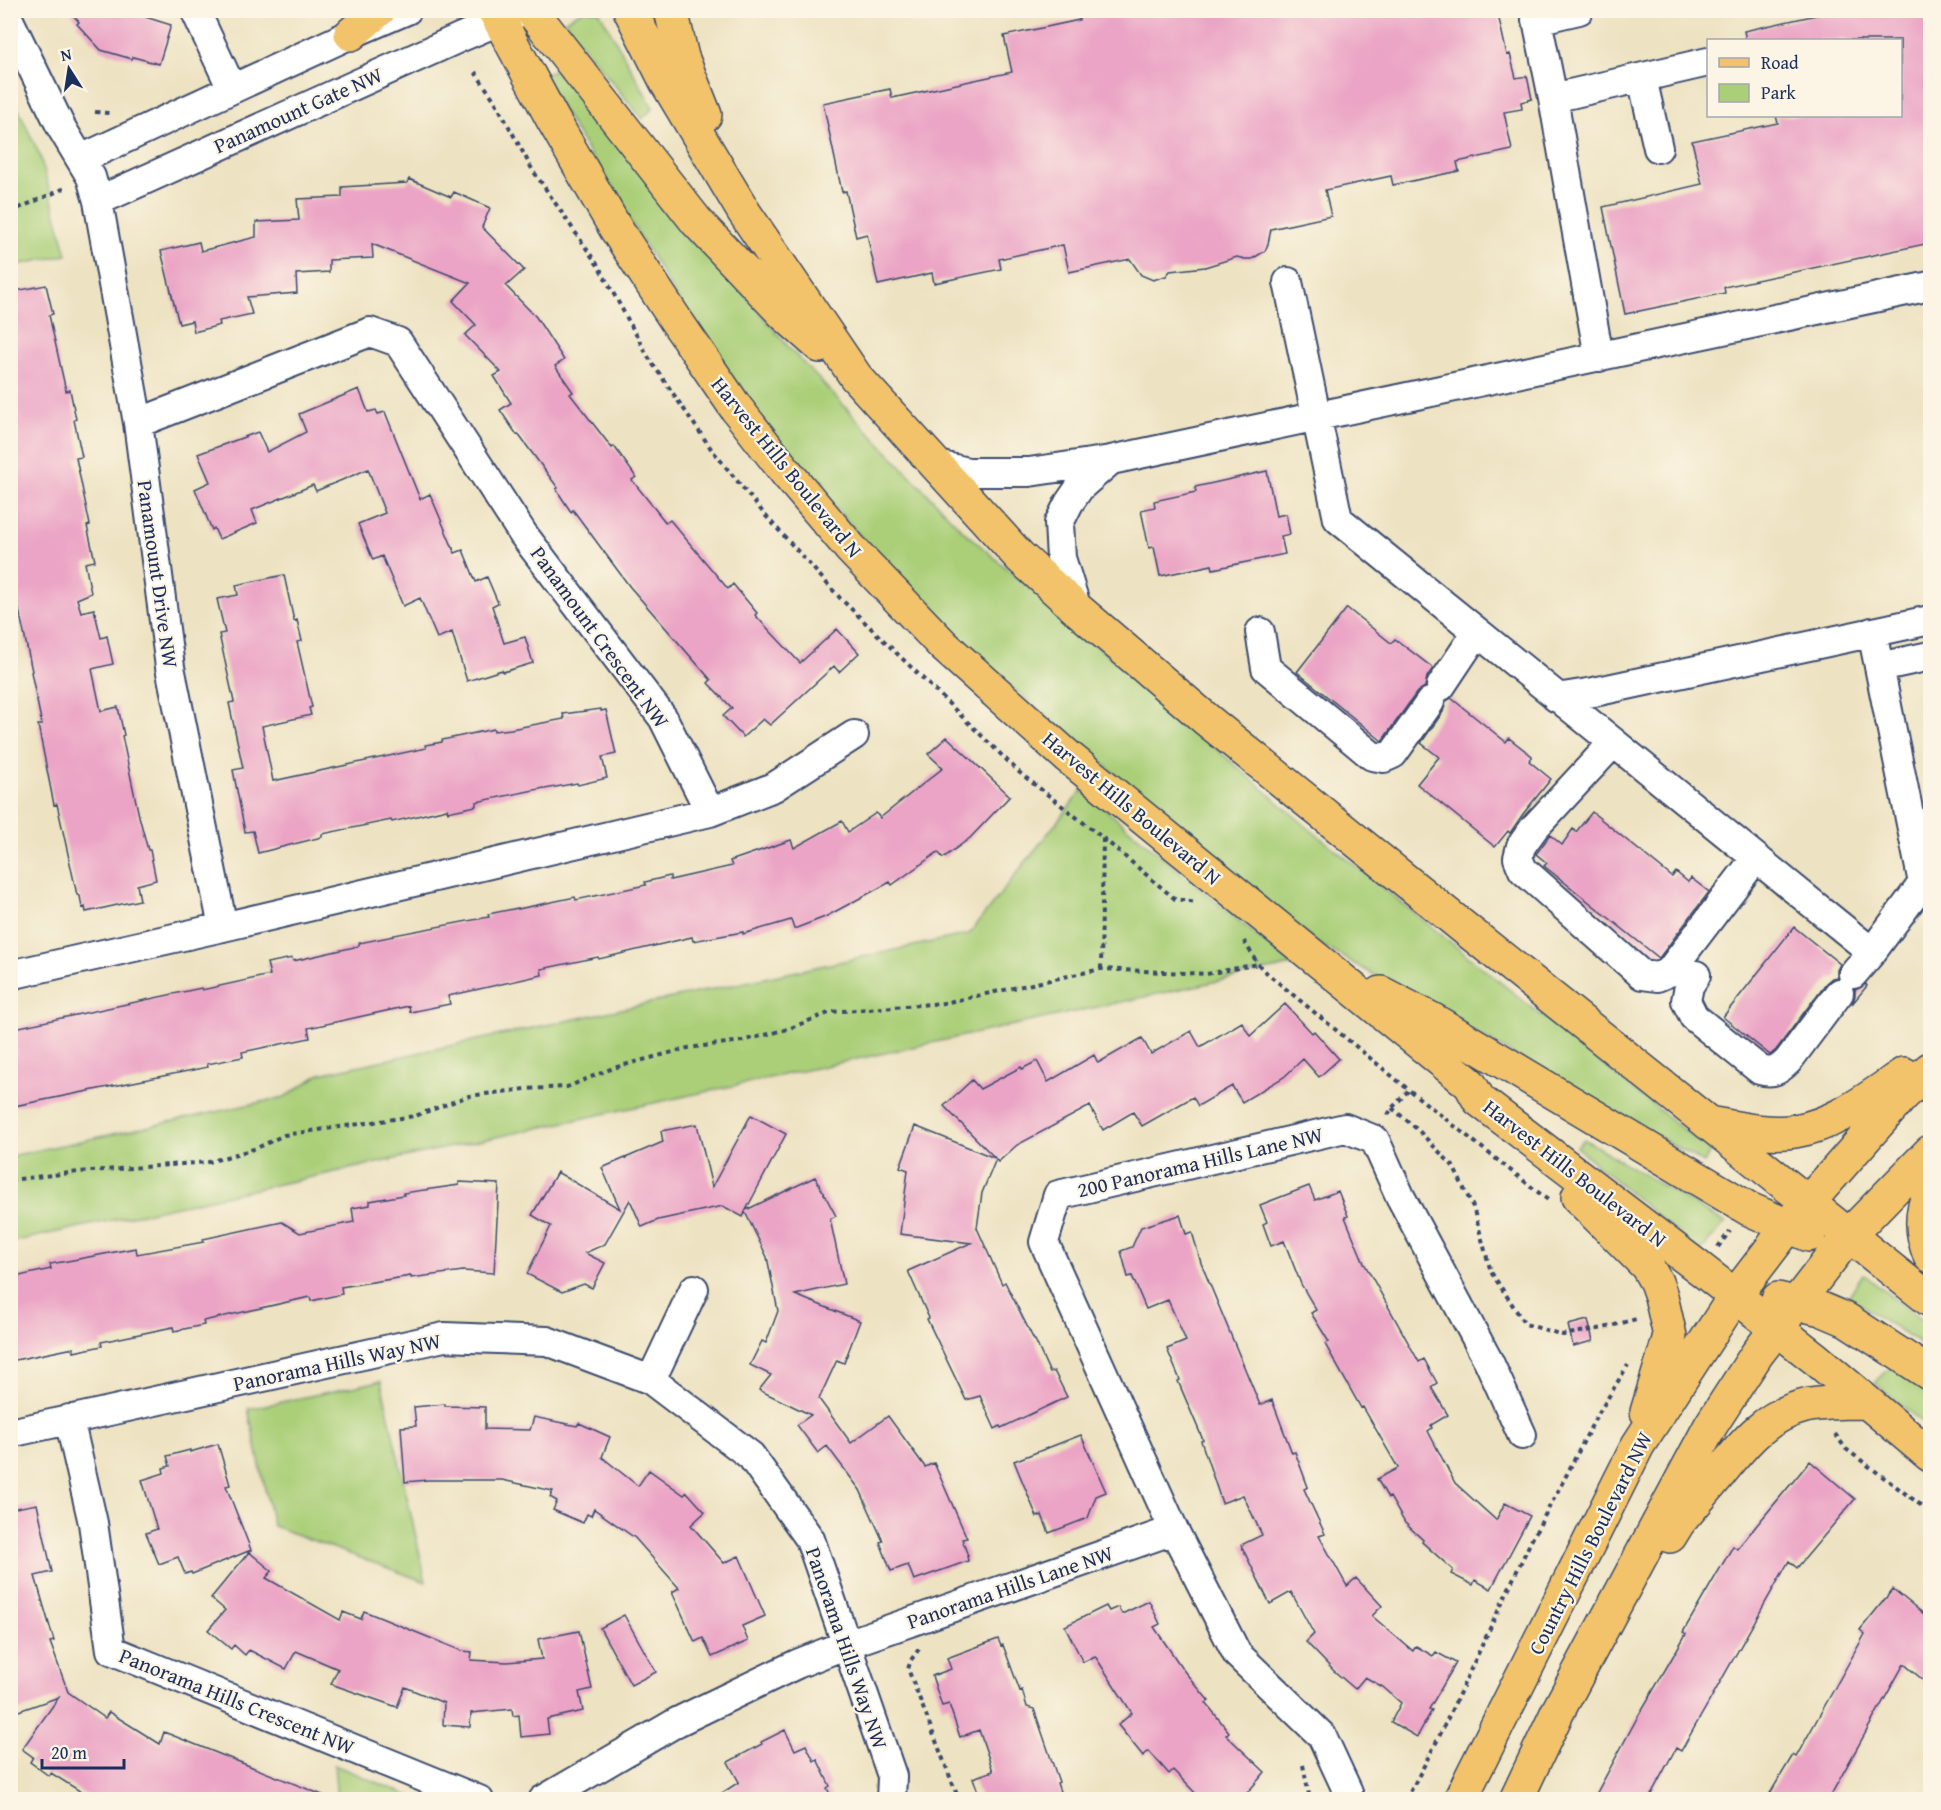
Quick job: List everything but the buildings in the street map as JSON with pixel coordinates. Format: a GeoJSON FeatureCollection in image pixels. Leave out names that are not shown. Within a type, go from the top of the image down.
{"type":"FeatureCollection","features":[{"type":"Feature","properties":{"kind":"main road"},"geometry":{"type":"LineString","coordinates":[[351,34],[379,10]]}},
{"type":"Feature","properties":{"kind":"main road"},"geometry":{"type":"LineString","coordinates":[[531,10],[697,222],[784,314],[856,376],[1020,557],[1077,609],[1208,720],[1708,1123],[1798,1214],[1809,1235],[1827,1239],[1849,1235],[1930,1300]]}},
{"type":"Feature","properties":{"kind":"main road"},"geometry":{"type":"LineString","coordinates":[[630,10],[668,83],[744,212],[856,376]]}},
{"type":"Feature","properties":{"kind":"main road"},"geometry":{"type":"LineString","coordinates":[[671,10],[682,57],[744,212]]}},
{"type":"Feature","properties":{"kind":"main road","name":"Harvest Hills Boulevard N"},"geometry":{"type":"LineString","coordinates":[[506,14],[616,229],[736,408],[785,471],[851,549],[944,646],[1067,756],[1470,1084],[1479,1100],[1816,1359],[1930,1455]]}},
{"type":"Feature","properties":{"kind":"main road"},"geometry":{"type":"LineString","coordinates":[[1319,960],[1433,1020],[1749,1209],[1798,1214]]}},
{"type":"Feature","properties":{"kind":"main road"},"geometry":{"type":"LineString","coordinates":[[1708,1123],[1775,1132],[1794,1131],[1818,1125],[1835,1119],[1864,1102],[1930,1056]]}},
{"type":"Feature","properties":{"kind":"main road","name":"Country Hills Boulevard NW"},"geometry":{"type":"LineString","coordinates":[[1460,1800],[1638,1444],[1735,1296],[1798,1214],[1902,1096],[1930,1069]]}},
{"type":"Feature","properties":{"kind":"main road"},"geometry":{"type":"LineString","coordinates":[[1479,1100],[1507,1142],[1568,1188],[1647,1266],[1656,1282],[1670,1336],[1638,1444]]}},
{"type":"Feature","properties":{"kind":"main road"},"geometry":{"type":"LineString","coordinates":[[1516,1800],[1558,1711],[1711,1425],[1757,1354],[1849,1235],[1930,1152]]}},
{"type":"Feature","properties":{"kind":"main road"},"geometry":{"type":"LineString","coordinates":[[1930,1190],[1922,1214],[1924,1236],[1930,1256]]}},
{"type":"Feature","properties":{"kind":"main road"},"geometry":{"type":"LineString","coordinates":[[1735,1296],[1757,1294],[1821,1309],[1847,1320],[1930,1374]]}},
{"type":"Feature","properties":{"kind":"main road"},"geometry":{"type":"LineString","coordinates":[[1558,1711],[1588,1678],[1678,1523],[1749,1437],[1770,1421],[1789,1411],[1807,1406],[1865,1402]]}},
{"type":"Feature","properties":{"kind":"street"},"geometry":{"type":"LineString","coordinates":[[195,10],[232,89]]}},
{"type":"Feature","properties":{"kind":"street"},"geometry":{"type":"LineString","coordinates":[[90,179],[232,89],[407,10]]}},
{"type":"Feature","properties":{"kind":"street"},"geometry":{"type":"LineString","coordinates":[[1579,10],[1536,15],[1599,357]]}},
{"type":"Feature","properties":{"kind":"street","name":"Panamount Gate NW"},"geometry":{"type":"LineString","coordinates":[[90,179],[506,14]]}},
{"type":"Feature","properties":{"kind":"street","name":"Panamount Drive NW"},"geometry":{"type":"LineString","coordinates":[[10,22],[61,127],[90,179],[138,423],[170,667],[223,927]]}},
{"type":"Feature","properties":{"kind":"street"},"geometry":{"type":"LineString","coordinates":[[1553,98],[1707,62]]}},
{"type":"Feature","properties":{"kind":"street"},"geometry":{"type":"LineString","coordinates":[[1642,78],[1658,148]]}},
{"type":"Feature","properties":{"kind":"street"},"geometry":{"type":"LineString","coordinates":[[1287,282],[1338,519],[1872,952]]}},
{"type":"Feature","properties":{"kind":"street"},"geometry":{"type":"LineString","coordinates":[[937,465],[969,472],[1029,472],[1111,460],[1930,286]]}},
{"type":"Feature","properties":{"kind":"street","name":"Panamount Crescent NW"},"geometry":{"type":"LineString","coordinates":[[138,423],[370,332],[398,342],[524,534],[663,718],[710,812]]}},
{"type":"Feature","properties":{"kind":"street"},"geometry":{"type":"LineString","coordinates":[[1077,609],[1061,558],[1059,523],[1069,502],[1080,487],[1111,460]]}},
{"type":"Feature","properties":{"kind":"street"},"geometry":{"type":"LineString","coordinates":[[1557,698],[1930,620]]}},
{"type":"Feature","properties":{"kind":"street"},"geometry":{"type":"LineString","coordinates":[[1260,632],[1266,668],[1372,756],[1384,758],[1393,754],[1477,632]]}},
{"type":"Feature","properties":{"kind":"street"},"geometry":{"type":"LineString","coordinates":[[1696,975],[1689,986],[1686,1001],[1694,1017],[1760,1070],[1768,1072],[1778,1070],[1872,952],[1923,883],[1923,845],[1872,632]]}},
{"type":"Feature","properties":{"kind":"street"},"geometry":{"type":"LineString","coordinates":[[1879,667],[1930,656]]}},
{"type":"Feature","properties":{"kind":"street"},"geometry":{"type":"LineString","coordinates":[[10,975],[710,812],[774,787],[854,735]]}},
{"type":"Feature","properties":{"kind":"street"},"geometry":{"type":"LineString","coordinates":[[1613,743],[1534,828],[1521,846],[1518,858],[1522,870],[1642,975],[1657,977],[1669,972],[1755,859]]}},
{"type":"Feature","properties":{"kind":"street","name":"200 Panorama Hills Lane NW"},"geometry":{"type":"LineString","coordinates":[[1174,1530],[1044,1242],[1058,1195],[1345,1128],[1375,1140]]}},
{"type":"Feature","properties":{"kind":"street"},"geometry":{"type":"LineString","coordinates":[[1375,1140],[1400,1196],[1489,1362],[1522,1435]]}},
{"type":"Feature","properties":{"kind":"street"},"geometry":{"type":"LineString","coordinates":[[651,1380],[694,1289]]}},
{"type":"Feature","properties":{"kind":"street","name":"Panorama Hills Way NW"},"geometry":{"type":"LineString","coordinates":[[10,1433],[444,1337],[547,1341],[651,1380],[751,1456],[810,1539],[847,1644],[891,1788],[914,1800]]}},
{"type":"Feature","properties":{"kind":"street","name":"Panorama Hills Crescent NW"},"geometry":{"type":"LineString","coordinates":[[69,1419],[93,1523],[111,1650],[479,1800]]}},
{"type":"Feature","properties":{"kind":"street"},"geometry":{"type":"LineString","coordinates":[[1174,1530],[1237,1654],[1322,1736],[1348,1792]]}},
{"type":"Feature","properties":{"kind":"street","name":"Panorama Hills Lane NW"},"geometry":{"type":"LineString","coordinates":[[847,1644],[1174,1530]]}},
{"type":"Feature","properties":{"kind":"street"},"geometry":{"type":"LineString","coordinates":[[543,1800],[677,1722],[797,1664],[847,1644]]}},
{"type":"Feature","properties":{"kind":"path"},"geometry":{"type":"LineString","coordinates":[[10,207],[17,209],[90,179]]}},
{"type":"Feature","properties":{"kind":"path"},"geometry":{"type":"LineString","coordinates":[[1101,969],[1103,838],[1175,899],[1204,904]]}},
{"type":"Feature","properties":{"kind":"path"},"geometry":{"type":"LineString","coordinates":[[1241,936],[1258,964],[1269,975],[1551,1202]]}},
{"type":"Feature","properties":{"kind":"path"},"geometry":{"type":"LineString","coordinates":[[10,1180],[78,1172],[209,1162],[257,1148],[284,1135],[416,1116],[469,1096],[567,1087],[613,1068],[688,1048],[742,1041],[777,1032],[831,1011],[944,1004],[1101,969],[1207,974],[1258,964]]}},
{"type":"Feature","properties":{"kind":"path"},"geometry":{"type":"LineString","coordinates":[[1375,1140],[1392,1108],[1409,1090]]}},
{"type":"Feature","properties":{"kind":"path"},"geometry":{"type":"LineString","coordinates":[[1392,1108],[1417,1129],[1453,1166],[1473,1207],[1491,1272],[1525,1324],[1563,1335],[1643,1318]]}},
{"type":"Feature","properties":{"kind":"path"},"geometry":{"type":"LineString","coordinates":[[1717,1249],[1734,1226]]}},
{"type":"Feature","properties":{"kind":"path"},"geometry":{"type":"LineString","coordinates":[[1407,1799],[1438,1739],[1531,1541],[1595,1419],[1629,1363]]}},
{"type":"Feature","properties":{"kind":"path"},"geometry":{"type":"LineString","coordinates":[[1828,1431],[1836,1434],[1846,1449],[1930,1512]]}},
{"type":"Feature","properties":{"kind":"path"},"geometry":{"type":"LineString","coordinates":[[928,1644],[919,1648],[908,1669],[959,1800]]}},
{"type":"Feature","properties":{"kind":"path"},"geometry":{"type":"LineString","coordinates":[[1301,1758],[1310,1800]]}},
{"type":"Feature","properties":{"kind":"green space"},"geometry":{"type":"Polygon","coordinates":[[[584,10],[599,11],[653,108],[642,119],[573,34],[565,20],[584,10]]]}},
{"type":"Feature","properties":{"kind":"green space"},"geometry":{"type":"Polygon","coordinates":[[[556,69],[791,350],[961,529],[1306,826],[1710,1151],[1704,1163],[1316,942],[939,626],[805,473],[724,375],[542,76],[556,69]]]}},
{"type":"Feature","properties":{"kind":"green space"},"geometry":{"type":"Polygon","coordinates":[[[10,91],[40,156],[67,255],[11,266],[10,91]]]}},
{"type":"Feature","properties":{"kind":"green space"},"geometry":{"type":"Polygon","coordinates":[[[1082,790],[1292,965],[11,1242],[11,1156],[285,1097],[320,1074],[969,934],[1082,790]]]}},
{"type":"Feature","properties":{"kind":"green space"},"geometry":{"type":"Polygon","coordinates":[[[1584,1139],[1725,1223],[1700,1252],[1576,1147],[1584,1139]]]}},
{"type":"Feature","properties":{"kind":"green space"},"geometry":{"type":"Polygon","coordinates":[[[1863,1274],[1930,1327],[1930,1350],[1848,1297],[1863,1274]]]}},
{"type":"Feature","properties":{"kind":"green space"},"geometry":{"type":"Polygon","coordinates":[[[1891,1367],[1930,1393],[1930,1429],[1875,1383],[1891,1367]]]}},
{"type":"Feature","properties":{"kind":"green space"},"geometry":{"type":"Polygon","coordinates":[[[381,1381],[426,1582],[273,1526],[248,1409],[381,1381]]]}},
{"type":"Feature","properties":{"kind":"green space"},"geometry":{"type":"Polygon","coordinates":[[[334,1765],[417,1799],[337,1799],[334,1765]]]}}]}
